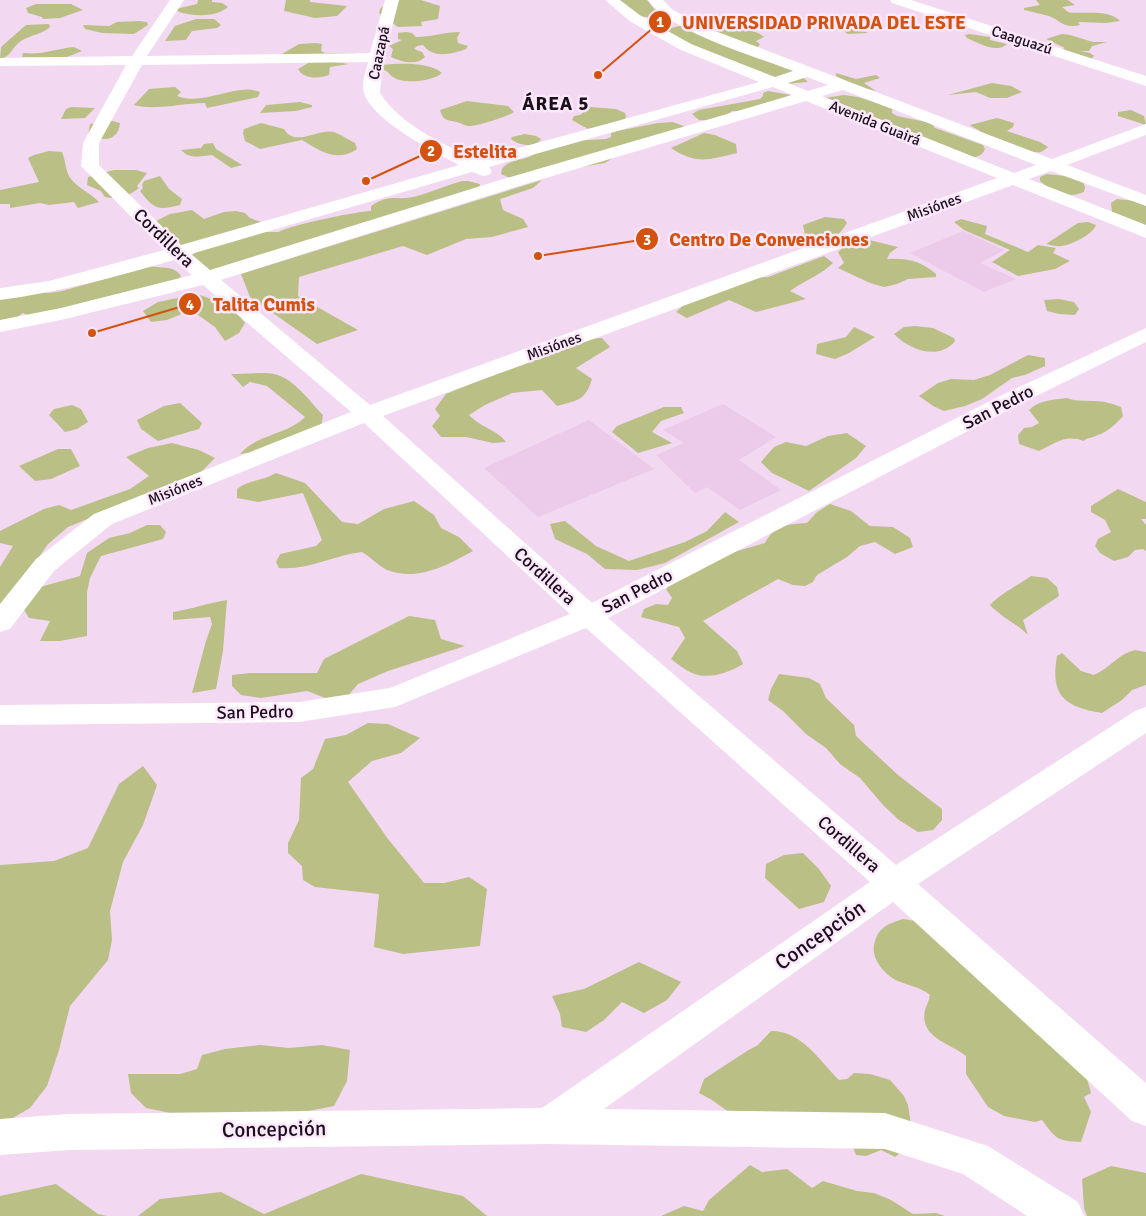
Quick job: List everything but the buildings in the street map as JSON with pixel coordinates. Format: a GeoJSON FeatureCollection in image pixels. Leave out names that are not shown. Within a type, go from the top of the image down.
{"type":"FeatureCollection","features":[{"type":"Feature","properties":{"kind":"street","name":"Cordillera"},"geometry":{"type":"LineString","coordinates":[[177,0],[136,60],[91,143],[90,166],[206,278],[367,414],[589,616],[894,883],[1146,1108]]}},
{"type":"Feature","properties":{"kind":"street","name":"Caazapá"},"geometry":{"type":"LineString","coordinates":[[392,0],[376,57],[371,92],[379,104],[401,124],[506,184]]}},
{"type":"Feature","properties":{"kind":"street","name":"Avenida Guairá"},"geometry":{"type":"LineString","coordinates":[[612,0],[636,19],[670,39],[1146,232]]}},
{"type":"Feature","properties":{"kind":"street","name":"Avenida Guairá"},"geometry":{"type":"LineString","coordinates":[[654,0],[668,13],[705,32],[1146,202]]}},
{"type":"Feature","properties":{"kind":"street","name":"Caaguazú"},"geometry":{"type":"LineString","coordinates":[[897,0],[1146,81]]}},
{"type":"Feature","properties":{"kind":"street"},"geometry":{"type":"LineString","coordinates":[[0,62],[376,57]]}},
{"type":"Feature","properties":{"kind":"street"},"geometry":{"type":"LineString","coordinates":[[0,294],[66,283],[178,253],[473,166],[806,72]]}},
{"type":"Feature","properties":{"kind":"street"},"geometry":{"type":"LineString","coordinates":[[0,326],[70,312],[206,278],[506,184],[844,86]]}},
{"type":"Feature","properties":{"kind":"street","name":"Misiónes"},"geometry":{"type":"LineString","coordinates":[[0,623],[45,565],[103,519],[367,414],[1146,129]]}},
{"type":"Feature","properties":{"kind":"street","name":"San Pedro"},"geometry":{"type":"LineString","coordinates":[[0,715],[299,712],[396,697],[589,616],[1008,401],[1146,334]]}},
{"type":"Feature","properties":{"kind":"street","name":"Concepción"},"geometry":{"type":"LineString","coordinates":[[548,1126],[894,883],[1146,718]]}},
{"type":"Feature","properties":{"kind":"street","name":"Concepción"},"geometry":{"type":"LineString","coordinates":[[0,1137],[69,1132],[548,1126],[885,1131],[974,1159],[1063,1216]]}},
{"type":"Feature","properties":{"kind":"shaded area"},"geometry":{"type":"Polygon","coordinates":[[[963,231],[1004,250],[980,263],[1016,279],[984,292],[910,253],[963,231]]]}},
{"type":"Feature","properties":{"kind":"shaded area"},"geometry":{"type":"Polygon","coordinates":[[[723,404],[776,437],[739,460],[781,490],[740,510],[707,487],[695,493],[656,455],[684,443],[663,430],[723,404]]]}},
{"type":"Feature","properties":{"kind":"shaded area"},"geometry":{"type":"Polygon","coordinates":[[[589,420],[654,469],[538,517],[484,468],[589,420]]]}},
{"type":"Feature","properties":{"kind":"green space"},"geometry":{"type":"Polygon","coordinates":[[[198,0],[212,0],[212,2],[222,3],[228,7],[217,13],[204,15],[179,12],[176,9],[197,4],[198,0]]]}},
{"type":"Feature","properties":{"kind":"green space"},"geometry":{"type":"Polygon","coordinates":[[[286,0],[310,0],[310,2],[347,6],[337,16],[315,18],[284,11],[286,0]]]}},
{"type":"Feature","properties":{"kind":"green space"},"geometry":{"type":"Polygon","coordinates":[[[391,0],[421,0],[440,6],[438,19],[421,22],[422,26],[398,27],[379,13],[380,9],[391,0]]]}},
{"type":"Feature","properties":{"kind":"green space"},"geometry":{"type":"Polygon","coordinates":[[[613,0],[647,0],[658,14],[646,17],[640,16],[613,0]]]}},
{"type":"Feature","properties":{"kind":"green space"},"geometry":{"type":"Polygon","coordinates":[[[1036,0],[1068,0],[1075,5],[1062,7],[1068,12],[1102,13],[1115,17],[1120,21],[1106,23],[1078,22],[1080,25],[1066,25],[1049,16],[1024,10],[1024,8],[1040,5],[1036,0]]]}},
{"type":"Feature","properties":{"kind":"green space"},"geometry":{"type":"Polygon","coordinates":[[[36,4],[71,4],[83,10],[60,18],[43,19],[28,13],[26,8],[36,4]]]}},
{"type":"Feature","properties":{"kind":"green space"},"geometry":{"type":"Polygon","coordinates":[[[196,19],[214,19],[221,25],[217,28],[192,31],[186,40],[165,41],[175,26],[196,19]]]}},
{"type":"Feature","properties":{"kind":"green space"},"geometry":{"type":"Polygon","coordinates":[[[117,22],[147,22],[148,25],[134,34],[102,33],[85,29],[83,25],[109,26],[117,22]]]}},
{"type":"Feature","properties":{"kind":"green space"},"geometry":{"type":"Polygon","coordinates":[[[49,24],[50,27],[46,30],[21,41],[10,54],[0,59],[1,47],[26,25],[49,24]]]}},
{"type":"Feature","properties":{"kind":"green space"},"geometry":{"type":"Polygon","coordinates":[[[852,24],[868,33],[847,34],[845,31],[820,27],[852,24]]]}},
{"type":"Feature","properties":{"kind":"green space"},"geometry":{"type":"Polygon","coordinates":[[[680,26],[789,64],[808,82],[786,84],[758,78],[665,31],[666,29],[680,26]]]}},
{"type":"Feature","properties":{"kind":"green space"},"geometry":{"type":"Polygon","coordinates":[[[721,27],[750,30],[764,37],[756,41],[760,44],[757,48],[715,32],[721,27]]]}},
{"type":"Feature","properties":{"kind":"green space"},"geometry":{"type":"Polygon","coordinates":[[[460,32],[457,38],[458,43],[468,46],[461,51],[437,54],[423,45],[417,46],[414,49],[422,52],[425,57],[417,62],[404,62],[391,57],[393,49],[389,46],[402,40],[398,39],[398,33],[412,33],[416,37],[460,32]]]}},
{"type":"Feature","properties":{"kind":"green space"},"geometry":{"type":"Polygon","coordinates":[[[1062,34],[1093,42],[1107,42],[1092,46],[1089,51],[1080,51],[1090,53],[1094,56],[1091,59],[1061,50],[1065,48],[1046,39],[1062,34]]]}},
{"type":"Feature","properties":{"kind":"green space"},"geometry":{"type":"Polygon","coordinates":[[[965,35],[990,37],[990,40],[1007,44],[998,48],[987,47],[967,38],[965,35]]]}},
{"type":"Feature","properties":{"kind":"green space"},"geometry":{"type":"Polygon","coordinates":[[[299,44],[322,44],[321,51],[325,53],[357,53],[355,55],[283,57],[282,54],[299,44]]]}},
{"type":"Feature","properties":{"kind":"green space"},"geometry":{"type":"Polygon","coordinates":[[[74,47],[82,51],[67,57],[22,57],[23,53],[43,53],[74,47]]]}},
{"type":"Feature","properties":{"kind":"green space"},"geometry":{"type":"Polygon","coordinates":[[[327,61],[349,64],[330,67],[329,75],[321,77],[304,75],[298,69],[310,62],[327,61]]]}},
{"type":"Feature","properties":{"kind":"green space"},"geometry":{"type":"Polygon","coordinates":[[[383,65],[422,65],[437,69],[442,73],[426,80],[404,81],[393,77],[384,70],[383,65]]]}},
{"type":"Feature","properties":{"kind":"green space"},"geometry":{"type":"Polygon","coordinates":[[[836,73],[856,79],[876,75],[880,78],[864,83],[876,91],[858,87],[836,76],[836,73]]]}},
{"type":"Feature","properties":{"kind":"green space"},"geometry":{"type":"Polygon","coordinates":[[[992,83],[1011,86],[1022,92],[1007,98],[990,98],[976,92],[948,95],[992,83]]]}},
{"type":"Feature","properties":{"kind":"green space"},"geometry":{"type":"Polygon","coordinates":[[[175,87],[181,92],[177,96],[188,99],[198,99],[240,90],[260,92],[258,97],[207,108],[205,103],[160,107],[134,105],[149,89],[175,87]]]}},
{"type":"Feature","properties":{"kind":"green space"},"geometry":{"type":"Polygon","coordinates":[[[768,91],[791,95],[748,111],[732,111],[719,121],[699,120],[692,114],[699,110],[760,99],[763,93],[768,91]]]}},
{"type":"Feature","properties":{"kind":"green space"},"geometry":{"type":"Polygon","coordinates":[[[844,95],[858,97],[895,109],[892,110],[892,113],[897,116],[931,123],[935,128],[983,145],[985,149],[979,156],[970,158],[825,98],[844,95]]]}},
{"type":"Feature","properties":{"kind":"green space"},"geometry":{"type":"Polygon","coordinates":[[[467,101],[508,106],[514,112],[472,126],[444,118],[440,110],[467,101]]]}},
{"type":"Feature","properties":{"kind":"green space"},"geometry":{"type":"Polygon","coordinates":[[[300,102],[312,105],[312,107],[296,111],[260,113],[266,105],[300,102]]]}},
{"type":"Feature","properties":{"kind":"green space"},"geometry":{"type":"Polygon","coordinates":[[[71,107],[95,108],[85,118],[61,119],[66,109],[71,107]]]}},
{"type":"Feature","properties":{"kind":"green space"},"geometry":{"type":"Polygon","coordinates":[[[590,107],[616,109],[625,113],[626,117],[624,121],[588,129],[572,120],[574,116],[580,115],[590,107]]]}},
{"type":"Feature","properties":{"kind":"green space"},"geometry":{"type":"Polygon","coordinates":[[[1131,110],[1144,116],[1146,125],[1118,116],[1118,112],[1131,110]]]}},
{"type":"Feature","properties":{"kind":"green space"},"geometry":{"type":"Polygon","coordinates":[[[997,118],[1014,123],[1013,127],[1007,131],[1040,142],[1048,147],[1041,152],[1025,150],[994,138],[970,125],[997,118]]]}},
{"type":"Feature","properties":{"kind":"green space"},"geometry":{"type":"Polygon","coordinates":[[[112,121],[120,123],[119,129],[113,137],[99,139],[88,136],[90,124],[112,121]]]}},
{"type":"Feature","properties":{"kind":"green space"},"geometry":{"type":"Polygon","coordinates":[[[673,122],[689,128],[619,154],[605,163],[512,179],[501,174],[502,169],[508,163],[571,141],[606,139],[611,137],[611,133],[617,131],[673,122]]]}},
{"type":"Feature","properties":{"kind":"green space"},"geometry":{"type":"Polygon","coordinates":[[[261,123],[284,129],[294,137],[334,132],[355,143],[357,149],[342,155],[329,154],[302,140],[260,149],[245,141],[243,133],[244,129],[261,123]]]}},
{"type":"Feature","properties":{"kind":"green space"},"geometry":{"type":"Polygon","coordinates":[[[704,133],[715,135],[736,144],[737,153],[703,160],[688,157],[671,148],[704,133]]]}},
{"type":"Feature","properties":{"kind":"green space"},"geometry":{"type":"Polygon","coordinates":[[[525,134],[541,139],[535,144],[527,145],[511,139],[512,137],[525,134]]]}},
{"type":"Feature","properties":{"kind":"green space"},"geometry":{"type":"Polygon","coordinates":[[[213,143],[216,149],[242,165],[231,168],[212,155],[192,156],[181,150],[201,148],[204,144],[213,143]]]}},
{"type":"Feature","properties":{"kind":"green space"},"geometry":{"type":"Polygon","coordinates":[[[49,151],[62,152],[71,179],[99,202],[78,208],[74,202],[49,205],[40,203],[10,208],[10,204],[0,204],[0,190],[39,182],[28,158],[49,151]]]}},
{"type":"Feature","properties":{"kind":"green space"},"geometry":{"type":"Polygon","coordinates":[[[114,170],[136,170],[147,173],[137,186],[139,188],[119,198],[105,197],[101,191],[87,185],[88,177],[114,170]]]}},
{"type":"Feature","properties":{"kind":"green space"},"geometry":{"type":"Polygon","coordinates":[[[1047,174],[1082,180],[1085,187],[1084,192],[1072,195],[1055,191],[1040,181],[1040,177],[1047,174]]]}},
{"type":"Feature","properties":{"kind":"green space"},"geometry":{"type":"Polygon","coordinates":[[[160,176],[169,189],[182,199],[180,205],[166,208],[157,207],[149,202],[140,191],[143,188],[144,181],[160,176]]]}},
{"type":"Feature","properties":{"kind":"green space"},"geometry":{"type":"Polygon","coordinates":[[[542,180],[533,188],[500,199],[503,210],[523,219],[528,227],[492,237],[466,239],[427,255],[403,246],[299,277],[298,296],[358,330],[317,344],[250,297],[241,274],[542,180]]]}},
{"type":"Feature","properties":{"kind":"green space"},"geometry":{"type":"Polygon","coordinates":[[[462,181],[480,184],[479,188],[220,276],[199,266],[192,255],[256,232],[279,232],[323,219],[371,211],[371,206],[384,199],[410,198],[462,181]]]}},
{"type":"Feature","properties":{"kind":"green space"},"geometry":{"type":"Polygon","coordinates":[[[1117,199],[1146,202],[1146,230],[1112,212],[1111,203],[1117,199]]]}},
{"type":"Feature","properties":{"kind":"green space"},"geometry":{"type":"Polygon","coordinates":[[[192,210],[204,219],[224,212],[236,211],[245,213],[250,218],[261,222],[181,247],[154,222],[170,214],[192,210]]]}},
{"type":"Feature","properties":{"kind":"green space"},"geometry":{"type":"Polygon","coordinates":[[[825,217],[844,219],[847,223],[838,234],[829,240],[818,240],[805,235],[803,225],[825,217]]]}},
{"type":"Feature","properties":{"kind":"green space"},"geometry":{"type":"Polygon","coordinates":[[[961,219],[987,226],[985,234],[1028,252],[1038,245],[1056,248],[1053,253],[1070,261],[1055,269],[1018,276],[992,262],[1010,250],[964,230],[954,222],[961,219]]]}},
{"type":"Feature","properties":{"kind":"green space"},"geometry":{"type":"Polygon","coordinates":[[[1088,222],[1096,225],[1091,232],[1082,238],[1062,246],[1046,244],[1078,223],[1088,222]]]}},
{"type":"Feature","properties":{"kind":"green space"},"geometry":{"type":"Polygon","coordinates":[[[869,240],[898,247],[890,253],[887,259],[901,259],[919,263],[936,274],[936,277],[908,279],[884,287],[870,283],[838,268],[844,263],[838,252],[845,246],[869,240]]]}},
{"type":"Feature","properties":{"kind":"green space"},"geometry":{"type":"Polygon","coordinates":[[[824,256],[833,263],[790,291],[806,299],[756,312],[729,300],[687,318],[676,312],[687,302],[746,278],[768,277],[824,256]]]}},
{"type":"Feature","properties":{"kind":"green space"},"geometry":{"type":"Polygon","coordinates":[[[151,266],[175,270],[181,276],[177,281],[100,309],[58,318],[39,318],[23,313],[0,329],[0,299],[41,292],[62,291],[151,266]]]}},
{"type":"Feature","properties":{"kind":"green space"},"geometry":{"type":"Polygon","coordinates":[[[197,294],[217,301],[235,312],[245,323],[239,333],[225,341],[215,327],[191,310],[167,320],[151,322],[143,311],[158,302],[197,294]]]}},
{"type":"Feature","properties":{"kind":"green space"},"geometry":{"type":"Polygon","coordinates":[[[1059,299],[1074,302],[1079,309],[1075,315],[1047,311],[1044,300],[1059,299]]]}},
{"type":"Feature","properties":{"kind":"green space"},"geometry":{"type":"Polygon","coordinates":[[[854,327],[875,337],[835,359],[816,354],[817,344],[846,337],[854,327]]]}},
{"type":"Feature","properties":{"kind":"green space"},"geometry":{"type":"Polygon","coordinates":[[[904,327],[933,328],[954,338],[955,341],[941,351],[924,351],[908,345],[894,334],[904,327]]]}},
{"type":"Feature","properties":{"kind":"green space"},"geometry":{"type":"Polygon","coordinates":[[[602,338],[610,347],[576,368],[592,379],[587,392],[580,399],[557,406],[542,390],[512,393],[485,405],[469,415],[498,434],[506,442],[493,443],[466,437],[441,437],[432,426],[440,416],[435,409],[446,394],[582,339],[602,338]]]}},
{"type":"Feature","properties":{"kind":"green space"},"geometry":{"type":"Polygon","coordinates":[[[1028,355],[1045,358],[1045,366],[1025,375],[1012,378],[982,399],[965,406],[944,411],[919,396],[938,383],[951,379],[974,380],[990,375],[1028,355]]]}},
{"type":"Feature","properties":{"kind":"green space"},"geometry":{"type":"Polygon","coordinates":[[[269,373],[288,380],[323,415],[321,427],[259,451],[240,454],[255,442],[290,428],[305,417],[267,386],[250,382],[243,387],[231,374],[269,373]]]}},
{"type":"Feature","properties":{"kind":"green space"},"geometry":{"type":"Polygon","coordinates":[[[1067,398],[1115,405],[1121,407],[1123,416],[1106,431],[1084,441],[1072,438],[1066,439],[1039,451],[1019,444],[1018,435],[1024,428],[1032,427],[1039,423],[1029,410],[1042,402],[1067,398]]]}},
{"type":"Feature","properties":{"kind":"green space"},"geometry":{"type":"Polygon","coordinates":[[[180,403],[202,423],[199,429],[158,441],[141,429],[137,420],[164,406],[180,403]]]}},
{"type":"Feature","properties":{"kind":"green space"},"geometry":{"type":"Polygon","coordinates":[[[72,405],[81,409],[88,422],[77,429],[65,432],[49,415],[54,409],[72,405]]]}},
{"type":"Feature","properties":{"kind":"green space"},"geometry":{"type":"Polygon","coordinates":[[[664,407],[681,407],[684,413],[661,421],[652,432],[672,443],[638,453],[612,432],[617,426],[664,407]]]}},
{"type":"Feature","properties":{"kind":"green space"},"geometry":{"type":"Polygon","coordinates":[[[847,433],[866,446],[856,458],[809,491],[772,473],[761,462],[774,447],[786,442],[806,446],[828,436],[847,433]]]}},
{"type":"Feature","properties":{"kind":"green space"},"geometry":{"type":"Polygon","coordinates":[[[172,443],[199,450],[215,458],[201,472],[68,527],[48,544],[0,613],[0,567],[13,546],[0,543],[0,531],[44,509],[59,505],[71,510],[130,489],[149,476],[126,457],[148,448],[172,443]]]}},
{"type":"Feature","properties":{"kind":"green space"},"geometry":{"type":"Polygon","coordinates":[[[58,449],[71,449],[80,466],[51,479],[35,481],[19,466],[58,449]]]}},
{"type":"Feature","properties":{"kind":"green space"},"geometry":{"type":"Polygon","coordinates":[[[276,473],[305,483],[342,522],[358,524],[384,509],[414,501],[434,515],[441,528],[459,537],[473,551],[443,566],[421,573],[410,574],[387,570],[362,552],[310,565],[279,568],[276,562],[280,554],[316,546],[322,540],[303,493],[258,502],[237,498],[237,489],[241,486],[276,473]]]}},
{"type":"Feature","properties":{"kind":"green space"},"geometry":{"type":"Polygon","coordinates":[[[1118,489],[1146,502],[1146,519],[1141,519],[1146,525],[1146,551],[1143,549],[1135,550],[1128,557],[1114,561],[1100,553],[1095,546],[1098,539],[1111,532],[1105,520],[1091,512],[1091,506],[1118,489]]]}},
{"type":"Feature","properties":{"kind":"green space"},"geometry":{"type":"Polygon","coordinates":[[[830,504],[851,511],[870,526],[893,527],[910,538],[913,547],[895,554],[875,542],[860,546],[847,557],[817,575],[813,582],[805,586],[793,585],[778,579],[703,621],[737,651],[743,664],[731,670],[711,676],[698,675],[671,659],[685,638],[679,627],[641,617],[644,609],[656,604],[668,605],[672,598],[666,589],[682,573],[727,554],[765,543],[769,536],[778,528],[807,523],[817,512],[830,504]]]}},
{"type":"Feature","properties":{"kind":"green space"},"geometry":{"type":"Polygon","coordinates":[[[725,512],[739,522],[665,563],[637,570],[605,569],[587,554],[555,539],[550,524],[565,521],[596,546],[629,561],[685,542],[707,531],[725,512]]]}},
{"type":"Feature","properties":{"kind":"green space"},"geometry":{"type":"Polygon","coordinates":[[[147,525],[160,525],[166,532],[163,539],[101,556],[90,578],[87,592],[87,636],[60,641],[40,641],[50,621],[29,618],[21,605],[40,587],[80,576],[87,553],[109,538],[130,533],[147,525]]]}},
{"type":"Feature","properties":{"kind":"green space"},"geometry":{"type":"Polygon","coordinates":[[[1031,576],[1047,578],[1057,587],[1059,596],[1023,620],[1028,635],[990,605],[1004,593],[1031,576]]]}},
{"type":"Feature","properties":{"kind":"green space"},"geometry":{"type":"Polygon","coordinates":[[[227,600],[223,651],[216,689],[192,693],[212,624],[210,617],[173,620],[173,612],[227,600]]]}},
{"type":"Feature","properties":{"kind":"green space"},"geometry":{"type":"Polygon","coordinates":[[[409,616],[435,620],[441,639],[465,646],[388,671],[358,684],[347,697],[328,699],[307,691],[261,698],[241,695],[232,686],[232,675],[250,673],[317,673],[324,659],[409,616]]]}},
{"type":"Feature","properties":{"kind":"green space"},"geometry":{"type":"Polygon","coordinates":[[[1135,650],[1146,652],[1146,685],[1132,690],[1122,700],[1102,713],[1069,703],[1058,690],[1055,669],[1057,656],[1062,653],[1081,671],[1094,675],[1135,650]]]}},
{"type":"Feature","properties":{"kind":"green space"},"geometry":{"type":"Polygon","coordinates":[[[779,674],[809,678],[820,684],[826,698],[854,725],[856,736],[898,775],[942,809],[942,820],[933,830],[918,832],[899,820],[860,778],[840,764],[826,748],[806,734],[783,711],[768,700],[771,689],[779,674]]]}},
{"type":"Feature","properties":{"kind":"green space"},"geometry":{"type":"Polygon","coordinates":[[[368,723],[388,724],[420,738],[401,753],[372,761],[348,782],[388,839],[424,883],[444,883],[469,877],[487,889],[480,946],[403,954],[374,947],[379,894],[315,887],[303,880],[302,866],[288,853],[288,843],[299,820],[301,778],[313,769],[325,739],[346,735],[368,723]]]}},
{"type":"Feature","properties":{"kind":"green space"},"geometry":{"type":"Polygon","coordinates":[[[143,766],[157,785],[143,825],[123,862],[110,911],[112,940],[108,960],[70,1006],[59,1050],[47,1086],[30,1108],[0,1124],[0,865],[54,861],[88,848],[119,784],[143,766]]]}},
{"type":"Feature","properties":{"kind":"green space"},"geometry":{"type":"Polygon","coordinates":[[[803,853],[819,869],[831,886],[824,902],[799,909],[765,878],[766,864],[784,855],[803,853]]]}},
{"type":"Feature","properties":{"kind":"green space"},"geometry":{"type":"Polygon","coordinates":[[[903,919],[916,921],[1086,1075],[1091,1093],[1084,1097],[1091,1112],[1081,1142],[1058,1138],[1042,1120],[1035,1122],[1004,1116],[988,1107],[966,1074],[966,1056],[937,1039],[927,1027],[924,1019],[930,995],[919,988],[893,978],[883,970],[876,959],[874,947],[879,932],[889,924],[903,919]]]}},
{"type":"Feature","properties":{"kind":"green space"},"geometry":{"type":"Polygon","coordinates":[[[639,962],[681,982],[667,1000],[644,1013],[622,1002],[604,1020],[586,1032],[562,1027],[560,1014],[552,996],[584,989],[639,962]]]}},
{"type":"Feature","properties":{"kind":"green space"},"geometry":{"type":"Polygon","coordinates":[[[771,1031],[782,1032],[801,1041],[839,1080],[847,1079],[854,1073],[870,1074],[890,1080],[904,1096],[908,1105],[911,1124],[904,1150],[895,1157],[881,1150],[866,1156],[856,1155],[853,1147],[737,1118],[699,1093],[704,1079],[758,1045],[771,1031]]]}},
{"type":"Feature","properties":{"kind":"green space"},"geometry":{"type":"Polygon","coordinates":[[[260,1045],[289,1048],[322,1045],[350,1050],[347,1081],[334,1106],[308,1111],[185,1116],[146,1108],[131,1093],[128,1074],[180,1074],[197,1069],[202,1055],[225,1049],[260,1045]]]}},
{"type":"Feature","properties":{"kind":"green space"},"geometry":{"type":"Polygon","coordinates":[[[750,1165],[762,1172],[787,1169],[812,1188],[823,1181],[857,1191],[874,1193],[891,1200],[913,1214],[936,1213],[945,1216],[661,1216],[684,1206],[703,1211],[709,1200],[750,1165]]]}},
{"type":"Feature","properties":{"kind":"green space"},"geometry":{"type":"Polygon","coordinates":[[[1111,1166],[1146,1173],[1146,1216],[1087,1216],[1084,1208],[1082,1179],[1111,1166]]]}},
{"type":"Feature","properties":{"kind":"green space"},"geometry":{"type":"Polygon","coordinates":[[[361,1174],[463,1196],[487,1216],[138,1216],[160,1199],[221,1192],[264,1214],[361,1174]]]}},
{"type":"Feature","properties":{"kind":"green space"},"geometry":{"type":"Polygon","coordinates":[[[56,1184],[98,1214],[107,1216],[0,1216],[0,1196],[56,1184]]]}},
{"type":"Feature","properties":{"kind":"place","name":"UNIVERSIDAD PRIVADA DEL ESTE"},"geometry":{"type":"Point","coordinates":[598,75]}},
{"type":"Feature","properties":{"kind":"place","name":"Estelita"},"geometry":{"type":"Point","coordinates":[366,181]}},
{"type":"Feature","properties":{"kind":"place","name":"Centro De Convenciones"},"geometry":{"type":"Point","coordinates":[538,256]}},
{"type":"Feature","properties":{"kind":"place","name":"Talita Cumis"},"geometry":{"type":"Point","coordinates":[92,333]}},
{"type":"Feature","properties":{"kind":"district","name":"ÁREA 5"},"geometry":{"type":"Point","coordinates":[556,103]}}]}
